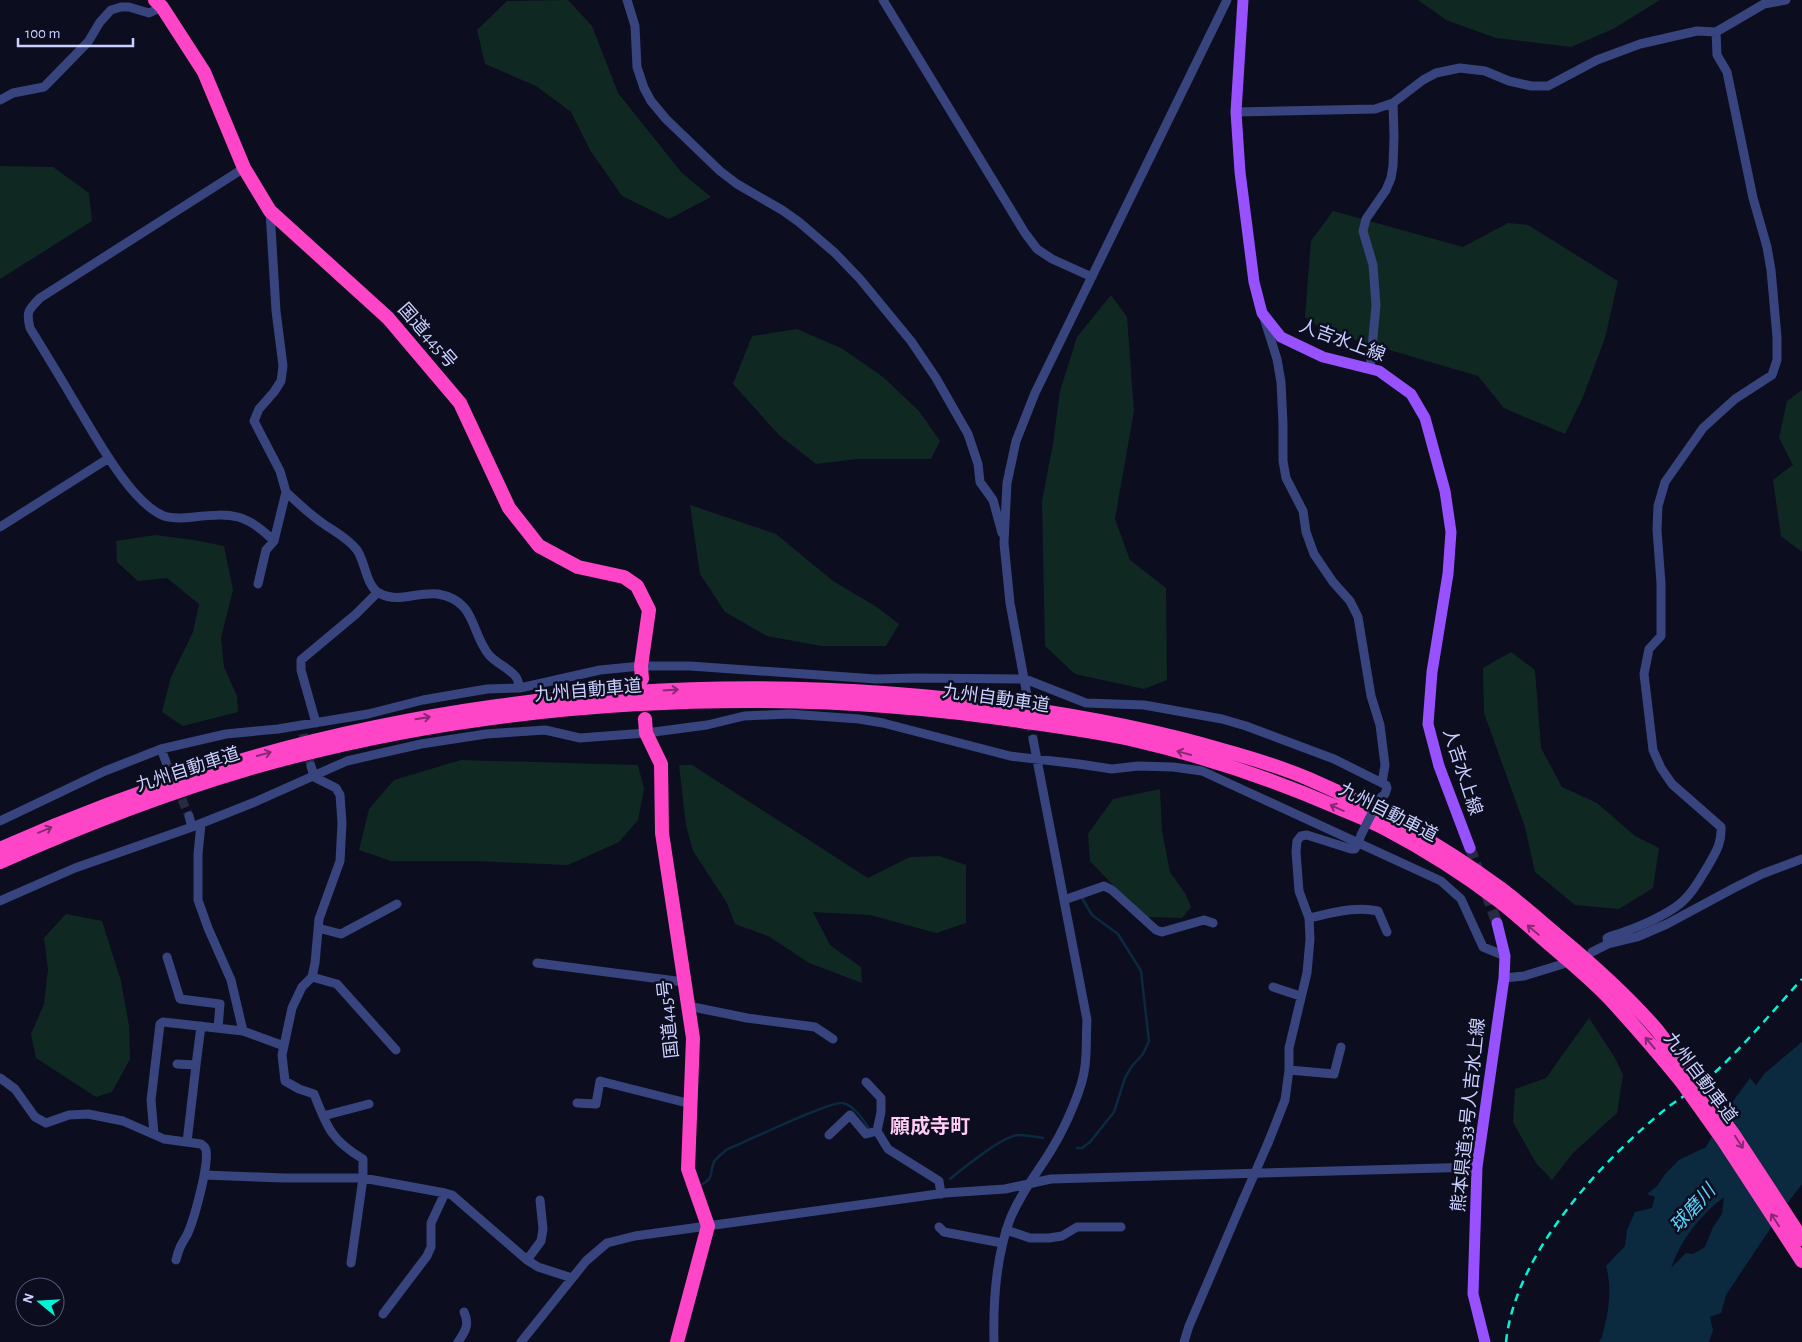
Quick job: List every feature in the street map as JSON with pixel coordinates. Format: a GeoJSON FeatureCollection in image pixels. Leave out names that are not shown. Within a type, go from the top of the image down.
{"type":"FeatureCollection","features":[{"type":"Feature","properties":{"kind":"highway","name":"国道445号"},"geometry":{"type":"LineString","coordinates":[[158,3],[204,72],[244,168],[270,212],[388,318],[460,403],[509,508],[539,546],[578,567],[624,577],[637,586],[649,610],[642,672]]}},
{"type":"Feature","properties":{"kind":"highway","name":"九州自動車道"},"geometry":{"type":"LineString","coordinates":[[0,849],[131,796],[246,758],[383,725],[478,708],[562,697],[711,688],[831,689],[989,703],[1137,727],[1203,744],[1307,778],[1387,816],[1503,890],[1586,959],[1616,987],[1656,1030],[1723,1140],[1802,1261]]}},
{"type":"Feature","properties":{"kind":"highway","name":"九州自動車道"},"geometry":{"type":"LineString","coordinates":[[0,862],[134,807],[249,769],[384,736],[496,718],[610,706],[728,701],[831,702],[919,708],[988,716],[1132,740],[1242,770],[1300,791],[1383,828],[1436,859],[1499,901],[1606,995],[1685,1078],[1734,1135],[1802,1239]]}},
{"type":"Feature","properties":{"kind":"highway","name":"国道445号"},"geometry":{"type":"LineString","coordinates":[[645,726],[661,764],[662,833],[693,1038],[688,1169],[708,1226]]}},
{"type":"Feature","properties":{"kind":"highway"},"geometry":{"type":"LineString","coordinates":[[677,1342],[708,1226]]}},
{"type":"Feature","properties":{"kind":"main road","name":"人吉水上線"},"geometry":{"type":"LineString","coordinates":[[1243,0],[1236,112],[1240,172],[1254,282],[1262,312],[1281,337],[1323,357],[1379,371],[1411,394],[1425,418],[1445,491],[1451,532],[1448,574],[1432,672],[1428,724],[1439,766],[1470,848]]}},
{"type":"Feature","properties":{"kind":"main road","name":"熊本県道33号人吉水上線"},"geometry":{"type":"LineString","coordinates":[[1485,1342],[1473,1294],[1477,1167],[1504,978],[1505,956],[1497,923]]}},
{"type":"Feature","properties":{"kind":"street"},"geometry":{"type":"LineString","coordinates":[[626,0],[635,26],[637,68],[651,101],[720,171],[737,184],[799,222],[835,253],[911,341],[936,378],[968,434],[978,464],[980,482],[993,500],[1004,543]]}},
{"type":"Feature","properties":{"kind":"street"},"geometry":{"type":"LineString","coordinates":[[884,0],[1037,249],[1052,259],[1092,277]]}},
{"type":"Feature","properties":{"kind":"street"},"geometry":{"type":"LineString","coordinates":[[1027,695],[1010,603],[1004,543],[1007,483],[1016,441],[1035,393],[1228,0]]}},
{"type":"Feature","properties":{"kind":"street"},"geometry":{"type":"LineString","coordinates":[[1236,112],[1374,109],[1393,103],[1423,80],[1436,73],[1460,68],[1485,71],[1508,81],[1531,86],[1548,86],[1597,60],[1640,44],[1697,31],[1716,32],[1764,4],[1786,0]]}},
{"type":"Feature","properties":{"kind":"street"},"geometry":{"type":"LineString","coordinates":[[0,100],[13,93],[44,87],[88,42],[100,22],[111,10],[129,7],[149,13],[158,3]]}},
{"type":"Feature","properties":{"kind":"street"},"geometry":{"type":"LineString","coordinates":[[1608,944],[1607,938],[1645,923],[1685,900],[1693,891],[1719,847],[1722,836],[1720,827],[1672,784],[1661,768],[1653,750],[1644,674],[1649,649],[1661,636],[1661,582],[1657,530],[1658,506],[1665,482],[1704,428],[1735,400],[1772,375],[1777,360],[1773,289],[1767,247],[1753,198],[1727,72],[1717,55],[1716,32]]}},
{"type":"Feature","properties":{"kind":"street"},"geometry":{"type":"LineString","coordinates":[[1370,369],[1376,306],[1373,265],[1363,231],[1366,219],[1386,190],[1391,178],[1394,137],[1393,103]]}},
{"type":"Feature","properties":{"kind":"street"},"geometry":{"type":"LineString","coordinates":[[244,168],[40,298],[31,307],[27,316],[30,328],[109,458],[138,497],[150,508],[165,516],[182,518],[237,516],[252,523],[274,541]]}},
{"type":"Feature","properties":{"kind":"street"},"geometry":{"type":"LineString","coordinates":[[258,584],[266,550],[274,541],[286,492],[280,471],[254,421],[259,410],[281,381],[283,366],[276,311],[270,212]]}},
{"type":"Feature","properties":{"kind":"street"},"geometry":{"type":"LineString","coordinates":[[1262,312],[1277,359],[1281,382],[1284,424],[1282,438],[1283,460],[1286,478],[1303,511],[1306,532],[1314,554],[1333,582],[1350,600],[1360,624],[1371,696],[1380,725],[1385,765],[1382,783]]}},
{"type":"Feature","properties":{"kind":"street"},"geometry":{"type":"LineString","coordinates":[[0,527],[109,458]]}},
{"type":"Feature","properties":{"kind":"street"},"geometry":{"type":"LineString","coordinates":[[286,492],[320,521],[348,540],[362,559],[373,588],[377,592],[396,598],[438,594],[456,600],[469,614],[490,655],[516,677],[520,688]]}},
{"type":"Feature","properties":{"kind":"street"},"geometry":{"type":"LineString","coordinates":[[316,723],[301,670],[301,660],[356,614],[377,592]]}},
{"type":"Feature","properties":{"kind":"street"},"geometry":{"type":"LineString","coordinates":[[0,821],[105,771],[161,750],[226,734],[302,730],[316,723],[368,714],[423,700],[487,689],[520,688],[600,670],[642,672],[690,666],[876,679],[1025,679],[1086,703],[1144,705],[1222,719],[1334,759],[1387,786],[1386,794],[1379,799],[1355,849],[1307,834],[1298,838],[1296,852],[1298,891],[1309,918],[1310,939],[1307,973],[1288,1048],[1289,1070],[1285,1100],[1184,1342]]}},
{"type":"Feature","properties":{"kind":"street"},"geometry":{"type":"LineString","coordinates":[[0,901],[75,868],[201,824],[314,777],[347,761],[421,744],[486,734],[546,730],[580,738],[645,726],[707,725],[744,716],[789,714],[859,719],[883,723],[1010,756],[1112,769],[1164,766],[1202,772],[1360,839],[1441,882],[1461,899],[1483,947],[1505,956]]}},
{"type":"Feature","properties":{"kind":"street"},"geometry":{"type":"LineString","coordinates":[[994,1342],[997,1284],[1002,1244],[1006,1230],[1029,1184],[1054,1146],[1071,1111],[1085,1068],[1087,1020],[1036,759],[1034,739]]}},
{"type":"Feature","properties":{"kind":"street"},"geometry":{"type":"LineString","coordinates":[[161,750],[166,762]]}},
{"type":"Feature","properties":{"kind":"street"},"geometry":{"type":"LineString","coordinates":[[311,766],[314,777],[336,788],[340,796],[342,823],[340,861],[319,919],[316,963],[312,977],[302,987],[292,1008],[282,1055],[285,1081],[299,1089],[314,1094],[327,1125],[340,1143],[363,1159],[351,1262]]}},
{"type":"Feature","properties":{"kind":"street"},"geometry":{"type":"LineString","coordinates":[[188,816],[192,827]]}},
{"type":"Feature","properties":{"kind":"street"},"geometry":{"type":"LineString","coordinates":[[201,824],[198,854],[198,900],[231,980],[243,1031]]}},
{"type":"Feature","properties":{"kind":"street"},"geometry":{"type":"LineString","coordinates":[[1592,952],[1608,944],[1637,938],[1762,874],[1802,859]]}},
{"type":"Feature","properties":{"kind":"street"},"geometry":{"type":"LineString","coordinates":[[1064,900],[1104,886],[1112,890],[1156,930],[1162,932],[1204,920],[1213,923]]}},
{"type":"Feature","properties":{"kind":"street"},"geometry":{"type":"LineString","coordinates":[[318,928],[341,934],[397,904]]}},
{"type":"Feature","properties":{"kind":"street"},"geometry":{"type":"LineString","coordinates":[[1309,918],[1356,909],[1368,909],[1378,911],[1387,932]]}},
{"type":"Feature","properties":{"kind":"street"},"geometry":{"type":"LineString","coordinates":[[167,957],[180,1000],[220,1004],[218,1028]]}},
{"type":"Feature","properties":{"kind":"street"},"geometry":{"type":"LineString","coordinates":[[537,964],[684,982]]}},
{"type":"Feature","properties":{"kind":"street"},"geometry":{"type":"LineString","coordinates":[[1504,978],[1524,976],[1563,964]]}},
{"type":"Feature","properties":{"kind":"street"},"geometry":{"type":"LineString","coordinates":[[312,977],[337,984],[396,1050]]}},
{"type":"Feature","properties":{"kind":"street"},"geometry":{"type":"LineString","coordinates":[[1273,987],[1300,996]]}},
{"type":"Feature","properties":{"kind":"street"},"geometry":{"type":"LineString","coordinates":[[688,1006],[747,1018],[815,1027],[833,1039]]}},
{"type":"Feature","properties":{"kind":"street"},"geometry":{"type":"LineString","coordinates":[[154,1134],[151,1100],[159,1028],[163,1022],[243,1031],[284,1046]]}},
{"type":"Feature","properties":{"kind":"street"},"geometry":{"type":"LineString","coordinates":[[187,1142],[201,1026]]}},
{"type":"Feature","properties":{"kind":"street"},"geometry":{"type":"LineString","coordinates":[[1289,1070],[1334,1074],[1341,1047]]}},
{"type":"Feature","properties":{"kind":"street"},"geometry":{"type":"LineString","coordinates":[[177,1064],[196,1065]]}},
{"type":"Feature","properties":{"kind":"street"},"geometry":{"type":"LineString","coordinates":[[0,1078],[15,1089],[35,1117],[46,1123],[69,1115],[88,1114],[123,1122],[164,1139],[201,1144],[204,1147],[206,1151],[204,1175],[187,1235],[179,1246],[176,1260]]}},
{"type":"Feature","properties":{"kind":"street"},"geometry":{"type":"LineString","coordinates":[[577,1103],[596,1104],[600,1081],[691,1104]]}},
{"type":"Feature","properties":{"kind":"street"},"geometry":{"type":"LineString","coordinates":[[866,1082],[881,1098],[881,1112],[876,1131],[888,1149],[939,1181],[941,1194]]}},
{"type":"Feature","properties":{"kind":"street"},"geometry":{"type":"LineString","coordinates":[[323,1116],[370,1104]]}},
{"type":"Feature","properties":{"kind":"street"},"geometry":{"type":"LineString","coordinates":[[829,1135],[850,1115],[866,1134],[876,1131]]}},
{"type":"Feature","properties":{"kind":"street"},"geometry":{"type":"LineString","coordinates":[[521,1342],[586,1262],[607,1243],[635,1236],[941,1194],[1004,1189],[1051,1179],[1477,1167]]}},
{"type":"Feature","properties":{"kind":"street"},"geometry":{"type":"LineString","coordinates":[[204,1175],[362,1178],[445,1193],[452,1195],[527,1260],[538,1267],[572,1278]]}},
{"type":"Feature","properties":{"kind":"street"},"geometry":{"type":"LineString","coordinates":[[383,1314],[427,1256],[431,1247],[431,1223],[445,1193]]}},
{"type":"Feature","properties":{"kind":"street"},"geometry":{"type":"LineString","coordinates":[[527,1260],[541,1240],[543,1229],[540,1200]]}},
{"type":"Feature","properties":{"kind":"street"},"geometry":{"type":"LineString","coordinates":[[939,1227],[944,1232],[1002,1244]]}},
{"type":"Feature","properties":{"kind":"street"},"geometry":{"type":"LineString","coordinates":[[1006,1230],[1030,1238],[1049,1238],[1062,1236],[1078,1227],[1121,1227]]}},
{"type":"Feature","properties":{"kind":"street"},"geometry":{"type":"LineString","coordinates":[[458,1342],[466,1330],[468,1320],[464,1312]]}},
{"type":"Feature","properties":{"kind":"green space"},"geometry":{"type":"Polygon","coordinates":[[[568,0],[592,26],[618,93],[682,173],[711,197],[669,219],[622,196],[590,150],[571,112],[536,86],[485,64],[477,30],[507,1],[568,0]]]}},
{"type":"Feature","properties":{"kind":"green space"},"geometry":{"type":"Polygon","coordinates":[[[1418,0],[1660,0],[1613,29],[1571,47],[1496,38],[1446,20],[1418,0]]]}},
{"type":"Feature","properties":{"kind":"green space"},"geometry":{"type":"Polygon","coordinates":[[[0,166],[53,167],[89,193],[92,221],[0,279],[0,166]]]}},
{"type":"Feature","properties":{"kind":"green space"},"geometry":{"type":"Polygon","coordinates":[[[1333,211],[1463,247],[1508,223],[1528,225],[1618,281],[1605,338],[1583,397],[1565,434],[1504,408],[1478,376],[1325,331],[1305,317],[1311,241],[1333,211]]]}},
{"type":"Feature","properties":{"kind":"green space"},"geometry":{"type":"Polygon","coordinates":[[[1111,295],[1127,317],[1134,411],[1115,519],[1130,560],[1166,588],[1167,680],[1144,689],[1075,674],[1045,646],[1042,501],[1053,444],[1060,391],[1077,337],[1111,295]]]}},
{"type":"Feature","properties":{"kind":"green space"},"geometry":{"type":"Polygon","coordinates":[[[797,329],[843,349],[883,377],[919,411],[940,441],[931,459],[857,459],[816,464],[779,435],[733,384],[752,336],[797,329]]]}},
{"type":"Feature","properties":{"kind":"green space"},"geometry":{"type":"Polygon","coordinates":[[[1802,390],[1802,552],[1781,536],[1773,480],[1793,465],[1779,438],[1787,401],[1802,390]]]}},
{"type":"Feature","properties":{"kind":"green space"},"geometry":{"type":"Polygon","coordinates":[[[690,505],[776,534],[833,581],[875,606],[899,624],[886,646],[821,646],[767,636],[725,612],[700,574],[690,505]]]}},
{"type":"Feature","properties":{"kind":"green space"},"geometry":{"type":"Polygon","coordinates":[[[155,535],[224,546],[233,590],[221,638],[224,667],[237,696],[238,712],[183,726],[162,712],[171,677],[193,632],[199,604],[167,578],[138,581],[117,562],[116,541],[155,535]]]}},
{"type":"Feature","properties":{"kind":"green space"},"geometry":{"type":"Polygon","coordinates":[[[1511,652],[1535,670],[1541,748],[1562,787],[1597,803],[1635,836],[1659,848],[1653,888],[1619,909],[1575,905],[1535,872],[1525,827],[1484,713],[1483,668],[1511,652]]]}},
{"type":"Feature","properties":{"kind":"green space"},"geometry":{"type":"Polygon","coordinates":[[[461,760],[638,765],[644,789],[638,820],[619,842],[568,865],[474,861],[391,861],[359,850],[369,809],[394,780],[461,760]]]}},
{"type":"Feature","properties":{"kind":"green space"},"geometry":{"type":"Polygon","coordinates":[[[679,765],[692,765],[868,878],[910,857],[939,856],[966,865],[966,923],[936,933],[870,915],[813,912],[830,945],[861,967],[862,983],[809,963],[768,936],[735,924],[727,903],[693,851],[686,825],[679,765]]]}},
{"type":"Feature","properties":{"kind":"green space"},"geometry":{"type":"Polygon","coordinates":[[[1160,789],[1162,831],[1170,872],[1185,893],[1191,907],[1182,918],[1146,917],[1090,861],[1088,834],[1113,799],[1160,789]]]}},
{"type":"Feature","properties":{"kind":"green space"},"geometry":{"type":"Polygon","coordinates":[[[66,914],[102,921],[121,981],[129,1026],[130,1059],[112,1092],[96,1097],[36,1058],[31,1034],[44,1004],[48,969],[44,938],[66,914]]]}},
{"type":"Feature","properties":{"kind":"green space"},"geometry":{"type":"Polygon","coordinates":[[[1589,1018],[1615,1058],[1623,1075],[1617,1113],[1573,1153],[1552,1180],[1536,1163],[1513,1122],[1515,1089],[1546,1078],[1589,1018]]]}},
{"type":"Feature","properties":{"kind":"water","name":"球磨川"},"geometry":{"type":"Polygon","coordinates":[[[1802,1042],[1802,1184],[1726,1295],[1721,1313],[1710,1317],[1713,1330],[1709,1342],[1599,1342],[1602,1337],[1609,1302],[1606,1266],[1625,1246],[1627,1230],[1635,1212],[1652,1208],[1655,1197],[1647,1194],[1657,1186],[1666,1173],[1679,1160],[1706,1147],[1725,1112],[1750,1078],[1756,1085],[1765,1073],[1802,1042]],[[1724,1197],[1692,1229],[1680,1248],[1671,1268],[1686,1253],[1693,1254],[1705,1247],[1713,1227],[1722,1214],[1724,1197]]]}},
{"type":"Feature","properties":{"kind":"waterway"},"geometry":{"type":"LineString","coordinates":[[1077,1148],[1082,1148],[1090,1142],[1114,1112],[1125,1078],[1132,1066],[1143,1054],[1149,1041],[1141,971],[1118,934],[1092,915],[1082,898]]}},
{"type":"Feature","properties":{"kind":"waterway"},"geometry":{"type":"LineString","coordinates":[[700,1186],[710,1178],[714,1162],[726,1150],[822,1108],[843,1103],[859,1114],[870,1130]]}},
{"type":"Feature","properties":{"kind":"waterway"},"geometry":{"type":"LineString","coordinates":[[950,1179],[984,1153],[1012,1136],[1022,1135],[1043,1138]]}},
{"type":"Feature","properties":{"kind":"tunnel"},"geometry":{"type":"LineString","coordinates":[[1027,695],[1033,739]]}},
{"type":"Feature","properties":{"kind":"tunnel"},"geometry":{"type":"LineString","coordinates":[[303,734],[311,766]]}},
{"type":"Feature","properties":{"kind":"tunnel"},"geometry":{"type":"LineString","coordinates":[[166,762],[189,816]]}},
{"type":"Feature","properties":{"kind":"tunnel"},"geometry":{"type":"LineString","coordinates":[[1470,848],[1497,923]]}},
{"type":"Feature","properties":{"kind":"railway"},"geometry":{"type":"LineString","coordinates":[[1506,1342],[1513,1309],[1526,1276],[1544,1243],[1565,1212],[1590,1182],[1642,1129],[1723,1065],[1802,979]]}},
{"type":"Feature","properties":{"kind":"district","name":"願成寺町"},"geometry":{"type":"Point","coordinates":[930,1127]}}]}
